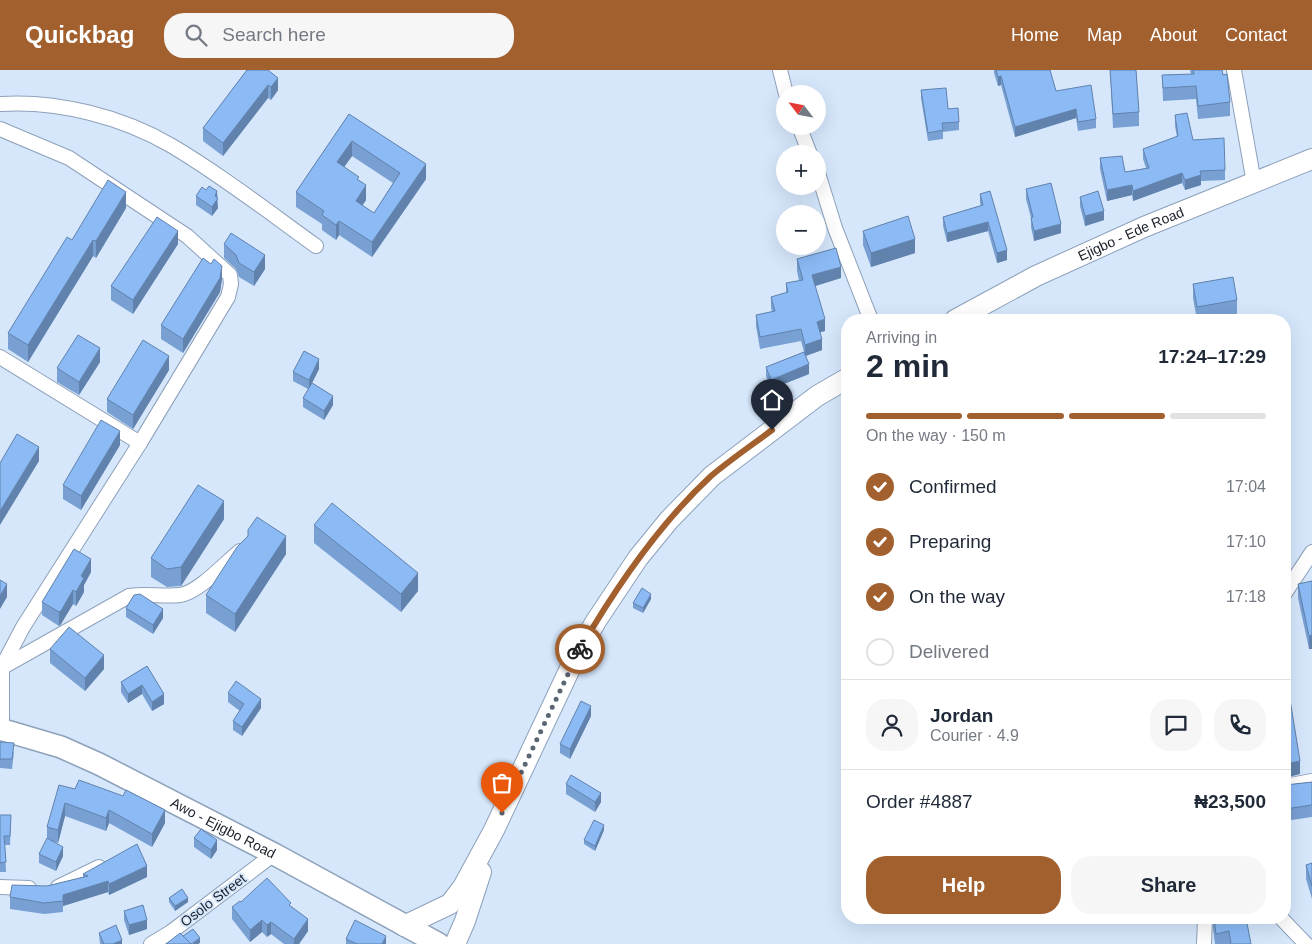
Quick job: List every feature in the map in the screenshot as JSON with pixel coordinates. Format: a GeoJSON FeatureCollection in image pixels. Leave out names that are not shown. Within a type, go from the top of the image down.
{"type":"FeatureCollection","features":[{"type":"Feature","properties":{"kind":"main road","name":"Ejigbo - Ede Road"},"geometry":{"type":"LineString","coordinates":[[967,314],[1063,264],[1144,227],[1312,159]]}},
{"type":"Feature","properties":{"kind":"main road"},"geometry":{"type":"LineString","coordinates":[[404,926],[438,911],[456,897],[494,830],[574,660],[596,621],[618,588],[669,520],[712,476],[817,396],[841,382]]}},
{"type":"Feature","properties":{"kind":"main road","name":"Awo - Ejigbo Road"},"geometry":{"type":"LineString","coordinates":[[1,730],[61,747],[99,764],[274,854],[440,944]]}},
{"type":"Feature","properties":{"kind":"main road"},"geometry":{"type":"LineString","coordinates":[[455,944],[465,921],[494,830]]}},
{"type":"Feature","properties":{"kind":"street"},"geometry":{"type":"LineString","coordinates":[[780,70],[784,85]]}},
{"type":"Feature","properties":{"kind":"street"},"geometry":{"type":"LineString","coordinates":[[1234,70],[1254,183]]}},
{"type":"Feature","properties":{"kind":"street"},"geometry":{"type":"LineString","coordinates":[[0,104],[24,102],[53,106],[102,118],[139,130],[172,146],[316,246]]}},
{"type":"Feature","properties":{"kind":"street"},"geometry":{"type":"LineString","coordinates":[[0,129],[69,158],[186,236],[230,275],[231,284],[228,297],[140,444],[23,627],[1,668],[1,730]]}},
{"type":"Feature","properties":{"kind":"street"},"geometry":{"type":"LineString","coordinates":[[825,195],[835,228],[869,314]]}},
{"type":"Feature","properties":{"kind":"street"},"geometry":{"type":"LineString","coordinates":[[0,357],[140,444]]}},
{"type":"Feature","properties":{"kind":"street"},"geometry":{"type":"LineString","coordinates":[[1,668],[129,596],[141,594],[181,595],[192,591],[240,550]]}},
{"type":"Feature","properties":{"kind":"street"},"geometry":{"type":"LineString","coordinates":[[1291,583],[1312,552]]}},
{"type":"Feature","properties":{"kind":"street"},"geometry":{"type":"LineString","coordinates":[[1291,785],[1312,781]]}},
{"type":"Feature","properties":{"kind":"street","name":"Osolo Street"},"geometry":{"type":"LineString","coordinates":[[151,944],[171,932],[274,854]]}},
{"type":"Feature","properties":{"kind":"street"},"geometry":{"type":"LineString","coordinates":[[0,887],[46,889],[64,886],[107,862]]}},
{"type":"Feature","properties":{"kind":"street"},"geometry":{"type":"LineString","coordinates":[[1204,924],[1204,944]]}},
{"type":"Feature","properties":{"kind":"street"},"geometry":{"type":"LineString","coordinates":[[1287,924],[1306,944]]}},
{"type":"Feature","properties":{"kind":"building"},"geometry":{"type":"Polygon","coordinates":[[[247,70],[268,70],[278,78],[271,87],[268,85],[223,143],[203,128],[247,70]]]}},
{"type":"Feature","properties":{"kind":"building"},"geometry":{"type":"Polygon","coordinates":[[[996,70],[1050,70],[1056,91],[1091,85],[1096,119],[1078,122],[1076,109],[1015,127],[1001,76],[998,77],[996,70]]]}},
{"type":"Feature","properties":{"kind":"building"},"geometry":{"type":"Polygon","coordinates":[[[1110,70],[1136,70],[1139,112],[1113,114],[1110,70]]]}},
{"type":"Feature","properties":{"kind":"building"},"geometry":{"type":"Polygon","coordinates":[[[1193,70],[1222,70],[1223,75],[1227,74],[1230,102],[1198,106],[1196,86],[1163,88],[1162,75],[1194,74],[1193,70]]]}},
{"type":"Feature","properties":{"kind":"building"},"geometry":{"type":"Polygon","coordinates":[[[946,88],[948,109],[958,108],[959,122],[942,123],[943,130],[928,133],[921,90],[946,88]]]}},
{"type":"Feature","properties":{"kind":"building"},"geometry":{"type":"Polygon","coordinates":[[[1187,113],[1193,140],[1224,138],[1225,170],[1200,171],[1201,175],[1185,180],[1182,173],[1133,191],[1132,185],[1107,190],[1100,158],[1122,156],[1125,172],[1149,168],[1143,149],[1178,136],[1175,115],[1187,113]]]}},
{"type":"Feature","properties":{"kind":"building"},"geometry":{"type":"Polygon","coordinates":[[[349,114],[426,164],[372,242],[339,221],[336,225],[322,215],[324,211],[296,192],[349,114]],[[352,141],[337,162],[359,177],[357,179],[366,185],[356,201],[374,213],[400,173],[352,141]]]}},
{"type":"Feature","properties":{"kind":"building"},"geometry":{"type":"Polygon","coordinates":[[[108,180],[126,192],[96,241],[93,240],[28,345],[8,333],[67,237],[72,240],[108,180]]]}},
{"type":"Feature","properties":{"kind":"building"},"geometry":{"type":"Polygon","coordinates":[[[1051,183],[1061,224],[1034,231],[1031,218],[1033,217],[1026,189],[1051,183]]]}},
{"type":"Feature","properties":{"kind":"building"},"geometry":{"type":"Polygon","coordinates":[[[209,186],[217,191],[215,196],[218,198],[212,207],[196,196],[202,187],[206,190],[209,186]]]}},
{"type":"Feature","properties":{"kind":"building"},"geometry":{"type":"Polygon","coordinates":[[[990,191],[1007,250],[997,253],[988,222],[947,233],[943,217],[983,205],[980,194],[990,191]]]}},
{"type":"Feature","properties":{"kind":"building"},"geometry":{"type":"Polygon","coordinates":[[[1098,191],[1104,211],[1085,216],[1080,197],[1098,191]]]}},
{"type":"Feature","properties":{"kind":"building"},"geometry":{"type":"Polygon","coordinates":[[[908,216],[915,239],[871,253],[863,231],[908,216]]]}},
{"type":"Feature","properties":{"kind":"building"},"geometry":{"type":"Polygon","coordinates":[[[157,217],[178,231],[133,300],[111,286],[157,217]]]}},
{"type":"Feature","properties":{"kind":"building"},"geometry":{"type":"Polygon","coordinates":[[[231,233],[265,255],[254,272],[239,263],[236,255],[224,244],[231,233]]]}},
{"type":"Feature","properties":{"kind":"building"},"geometry":{"type":"Polygon","coordinates":[[[836,248],[841,267],[812,275],[825,319],[817,322],[822,339],[805,345],[801,329],[760,337],[756,315],[775,311],[771,297],[788,292],[786,283],[803,280],[797,259],[811,255],[826,255],[826,251],[836,248]]]}},
{"type":"Feature","properties":{"kind":"building"},"geometry":{"type":"Polygon","coordinates":[[[203,258],[211,264],[214,259],[222,266],[220,278],[183,339],[161,325],[203,258]]]}},
{"type":"Feature","properties":{"kind":"building"},"geometry":{"type":"Polygon","coordinates":[[[1233,277],[1237,300],[1197,307],[1193,284],[1233,277]]]}},
{"type":"Feature","properties":{"kind":"building"},"geometry":{"type":"Polygon","coordinates":[[[78,335],[100,348],[79,382],[57,368],[78,335]]]}},
{"type":"Feature","properties":{"kind":"building"},"geometry":{"type":"Polygon","coordinates":[[[143,340],[169,356],[133,415],[107,399],[143,340]]]}},
{"type":"Feature","properties":{"kind":"building"},"geometry":{"type":"Polygon","coordinates":[[[304,351],[319,359],[309,380],[293,372],[304,351]]]}},
{"type":"Feature","properties":{"kind":"building"},"geometry":{"type":"Polygon","coordinates":[[[804,352],[809,364],[771,380],[766,367],[804,352]]]}},
{"type":"Feature","properties":{"kind":"building"},"geometry":{"type":"Polygon","coordinates":[[[312,383],[333,396],[324,411],[303,398],[312,383]]]}},
{"type":"Feature","properties":{"kind":"building"},"geometry":{"type":"Polygon","coordinates":[[[101,420],[120,431],[81,496],[63,485],[101,420]]]}},
{"type":"Feature","properties":{"kind":"building"},"geometry":{"type":"Polygon","coordinates":[[[17,434],[39,447],[0,511],[0,463],[17,434]]]}},
{"type":"Feature","properties":{"kind":"building"},"geometry":{"type":"Polygon","coordinates":[[[198,485],[224,501],[181,567],[167,569],[151,558],[198,485]]]}},
{"type":"Feature","properties":{"kind":"building"},"geometry":{"type":"Polygon","coordinates":[[[332,503],[418,573],[401,594],[314,525],[332,503]]]}},
{"type":"Feature","properties":{"kind":"building"},"geometry":{"type":"Polygon","coordinates":[[[257,517],[286,536],[235,614],[206,595],[237,547],[248,536],[248,530],[257,517]]]}},
{"type":"Feature","properties":{"kind":"building"},"geometry":{"type":"Polygon","coordinates":[[[74,549],[91,559],[81,576],[84,578],[76,592],[73,590],[59,612],[42,602],[74,549]]]}},
{"type":"Feature","properties":{"kind":"building"},"geometry":{"type":"Polygon","coordinates":[[[0,580],[7,584],[0,596],[0,580]]]}},
{"type":"Feature","properties":{"kind":"building"},"geometry":{"type":"Polygon","coordinates":[[[1312,581],[1312,635],[1309,636],[1298,584],[1312,581]]]}},
{"type":"Feature","properties":{"kind":"building"},"geometry":{"type":"Polygon","coordinates":[[[642,588],[651,594],[643,608],[633,603],[642,588]]]}},
{"type":"Feature","properties":{"kind":"building"},"geometry":{"type":"Polygon","coordinates":[[[140,594],[163,609],[153,625],[126,608],[134,595],[140,594]]]}},
{"type":"Feature","properties":{"kind":"building"},"geometry":{"type":"Polygon","coordinates":[[[69,627],[104,655],[85,678],[50,649],[69,627]]]}},
{"type":"Feature","properties":{"kind":"building"},"geometry":{"type":"Polygon","coordinates":[[[147,666],[164,694],[152,702],[142,685],[128,694],[121,682],[147,666]]]}},
{"type":"Feature","properties":{"kind":"building"},"geometry":{"type":"Polygon","coordinates":[[[236,681],[261,699],[242,727],[233,721],[244,704],[228,693],[236,681]]]}},
{"type":"Feature","properties":{"kind":"building"},"geometry":{"type":"Polygon","coordinates":[[[581,701],[591,706],[570,749],[560,744],[581,701]]]}},
{"type":"Feature","properties":{"kind":"building"},"geometry":{"type":"Polygon","coordinates":[[[1291,706],[1300,761],[1291,763],[1291,706]]]}},
{"type":"Feature","properties":{"kind":"building"},"geometry":{"type":"Polygon","coordinates":[[[0,742],[14,743],[12,759],[0,759],[0,742]]]}},
{"type":"Feature","properties":{"kind":"building"},"geometry":{"type":"Polygon","coordinates":[[[571,775],[601,793],[595,802],[566,784],[571,775]]]}},
{"type":"Feature","properties":{"kind":"building"},"geometry":{"type":"Polygon","coordinates":[[[79,780],[123,796],[126,790],[165,810],[152,834],[109,810],[106,818],[65,803],[58,830],[47,827],[59,785],[75,789],[79,780]]]}},
{"type":"Feature","properties":{"kind":"building"},"geometry":{"type":"Polygon","coordinates":[[[1312,782],[1312,805],[1291,808],[1291,784],[1312,782]]]}},
{"type":"Feature","properties":{"kind":"building"},"geometry":{"type":"Polygon","coordinates":[[[0,815],[11,815],[10,836],[4,836],[6,862],[0,863],[0,815]]]}},
{"type":"Feature","properties":{"kind":"building"},"geometry":{"type":"Polygon","coordinates":[[[594,820],[604,825],[595,846],[584,840],[594,820]]]}},
{"type":"Feature","properties":{"kind":"building"},"geometry":{"type":"Polygon","coordinates":[[[201,829],[217,840],[211,850],[194,838],[201,829]]]}},
{"type":"Feature","properties":{"kind":"building"},"geometry":{"type":"Polygon","coordinates":[[[47,838],[63,847],[56,862],[39,854],[47,838]]]}},
{"type":"Feature","properties":{"kind":"building"},"geometry":{"type":"Polygon","coordinates":[[[137,844],[147,866],[109,884],[108,881],[63,895],[63,901],[44,903],[10,897],[12,885],[47,886],[88,876],[83,874],[137,844]]]}},
{"type":"Feature","properties":{"kind":"building"},"geometry":{"type":"Polygon","coordinates":[[[1312,863],[1312,886],[1306,865],[1312,863]]]}},
{"type":"Feature","properties":{"kind":"building"},"geometry":{"type":"Polygon","coordinates":[[[267,878],[291,903],[289,905],[308,919],[294,939],[271,922],[267,925],[262,920],[250,930],[232,907],[241,902],[267,878]]]}},
{"type":"Feature","properties":{"kind":"building"},"geometry":{"type":"Polygon","coordinates":[[[182,889],[188,898],[175,906],[169,898],[182,889]]]}},
{"type":"Feature","properties":{"kind":"building"},"geometry":{"type":"Polygon","coordinates":[[[143,905],[147,920],[129,925],[124,911],[143,905]]]}},
{"type":"Feature","properties":{"kind":"building"},"geometry":{"type":"Polygon","coordinates":[[[355,920],[386,936],[382,944],[357,944],[346,939],[355,920]]]}},
{"type":"Feature","properties":{"kind":"building"},"geometry":{"type":"Polygon","coordinates":[[[1215,924],[1247,924],[1251,944],[1231,944],[1229,931],[1216,934],[1215,924]]]}},
{"type":"Feature","properties":{"kind":"building"},"geometry":{"type":"Polygon","coordinates":[[[116,925],[122,940],[113,944],[104,944],[99,933],[116,925]]]}},
{"type":"Feature","properties":{"kind":"building"},"geometry":{"type":"Polygon","coordinates":[[[193,929],[200,938],[191,944],[183,936],[193,929]]]}},
{"type":"Feature","properties":{"kind":"building"},"geometry":{"type":"Polygon","coordinates":[[[180,933],[191,944],[166,944],[180,933]]]}},
{"type":"Feature","properties":{"kind":"way so far"},"geometry":{"type":"LineString","coordinates":[[502,813],[580,649]]}},
{"type":"Feature","properties":{"kind":"route"},"geometry":{"type":"LineString","coordinates":[[580,649],[596,621],[638,558],[669,520],[712,476],[772,430]]}}]}
